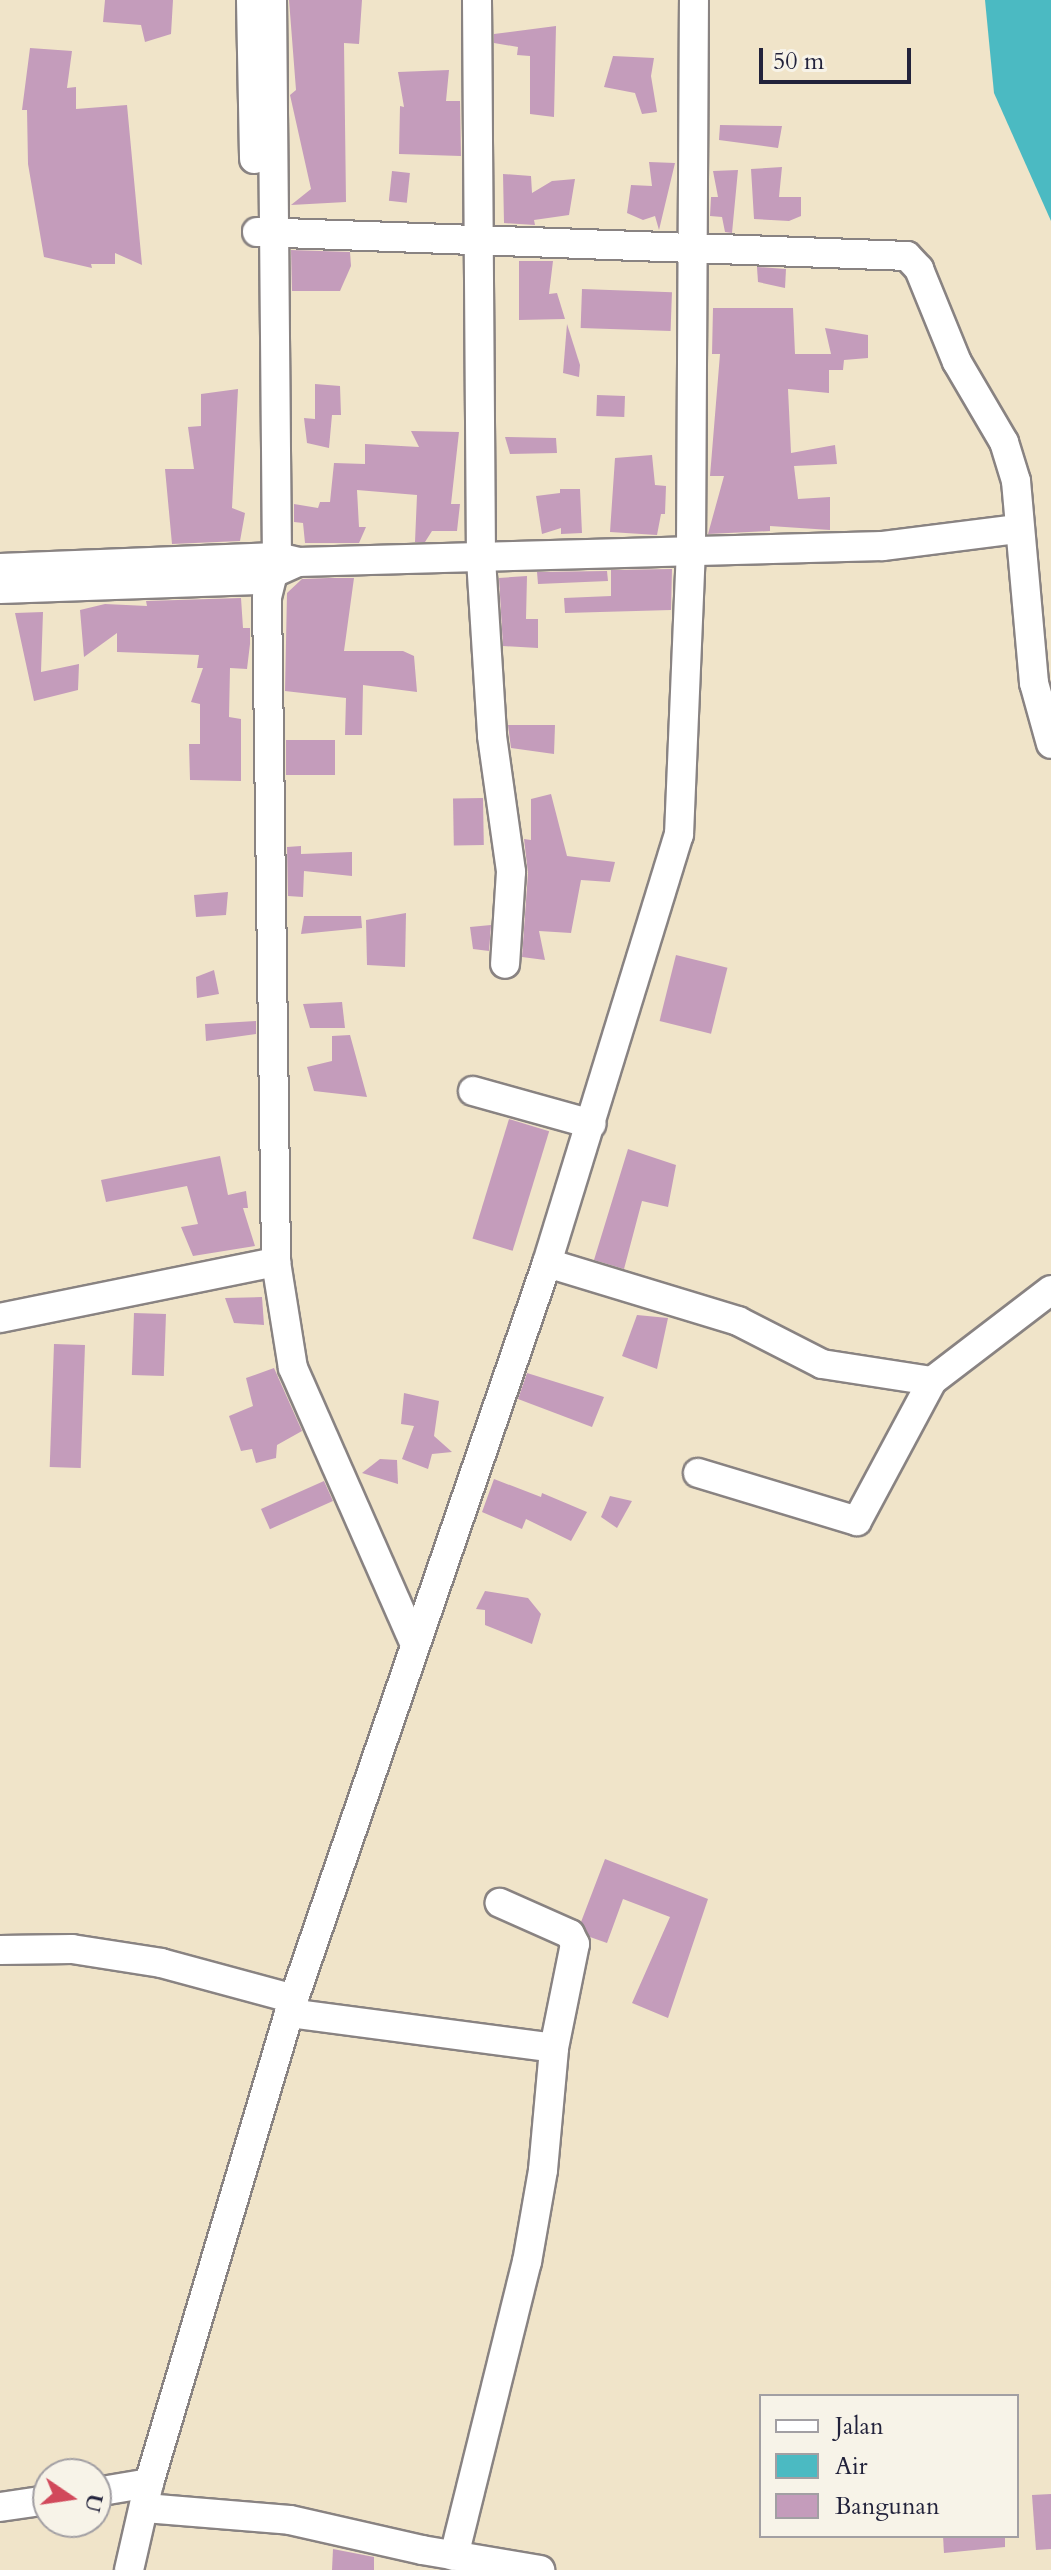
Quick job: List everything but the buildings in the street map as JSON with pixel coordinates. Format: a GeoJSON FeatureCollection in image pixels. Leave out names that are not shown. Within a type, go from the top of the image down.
{"type":"FeatureCollection","features":[{"type":"Feature","properties":{"kind":"street"},"geometry":{"type":"LineString","coordinates":[[251,0],[265,232],[273,572],[276,1262],[293,1368],[415,1644]]}},
{"type":"Feature","properties":{"kind":"street"},"geometry":{"type":"LineString","coordinates":[[265,232],[272,0]]}},
{"type":"Feature","properties":{"kind":"street"},"geometry":{"type":"LineString","coordinates":[[477,0],[481,559],[492,736],[511,872],[505,964]]}},
{"type":"Feature","properties":{"kind":"street"},"geometry":{"type":"LineString","coordinates":[[129,2570],[147,2495],[291,2006],[547,1263],[679,835],[691,549],[696,246],[694,0]]}},
{"type":"Feature","properties":{"kind":"street"},"geometry":{"type":"LineString","coordinates":[[265,232],[888,252],[915,263],[957,362],[1004,442],[1016,481],[1034,683],[1051,744]]}},
{"type":"Feature","properties":{"kind":"street"},"geometry":{"type":"LineString","coordinates":[[0,589],[481,559],[691,549],[883,546],[1018,529]]}},
{"type":"Feature","properties":{"kind":"street"},"geometry":{"type":"LineString","coordinates":[[0,568],[273,572]]}},
{"type":"Feature","properties":{"kind":"street"},"geometry":{"type":"LineString","coordinates":[[473,1091],[591,1124]]}},
{"type":"Feature","properties":{"kind":"street"},"geometry":{"type":"LineString","coordinates":[[0,1318],[276,1262]]}},
{"type":"Feature","properties":{"kind":"street"},"geometry":{"type":"LineString","coordinates":[[547,1263],[738,1321],[822,1364],[932,1381]]}},
{"type":"Feature","properties":{"kind":"street"},"geometry":{"type":"LineString","coordinates":[[698,1473],[857,1521],[932,1381],[1051,1290]]}},
{"type":"Feature","properties":{"kind":"street"},"geometry":{"type":"LineString","coordinates":[[454,2556],[527,2262],[543,2170],[554,2048],[573,1938],[500,1903]]}},
{"type":"Feature","properties":{"kind":"street"},"geometry":{"type":"LineString","coordinates":[[0,1950],[72,1949],[161,1963],[291,2006],[554,2048]]}},
{"type":"Feature","properties":{"kind":"street"},"geometry":{"type":"LineString","coordinates":[[112,2493],[147,2495],[290,2520],[420,2560],[454,2556],[540,2570]]}},
{"type":"Feature","properties":{"kind":"street"},"geometry":{"type":"LineString","coordinates":[[0,2507],[32,2502]]}},
{"type":"Feature","properties":{"kind":"water"},"geometry":{"type":"Polygon","coordinates":[[[985,0],[1051,0],[1051,221],[994,93],[985,0]]]}}]}
